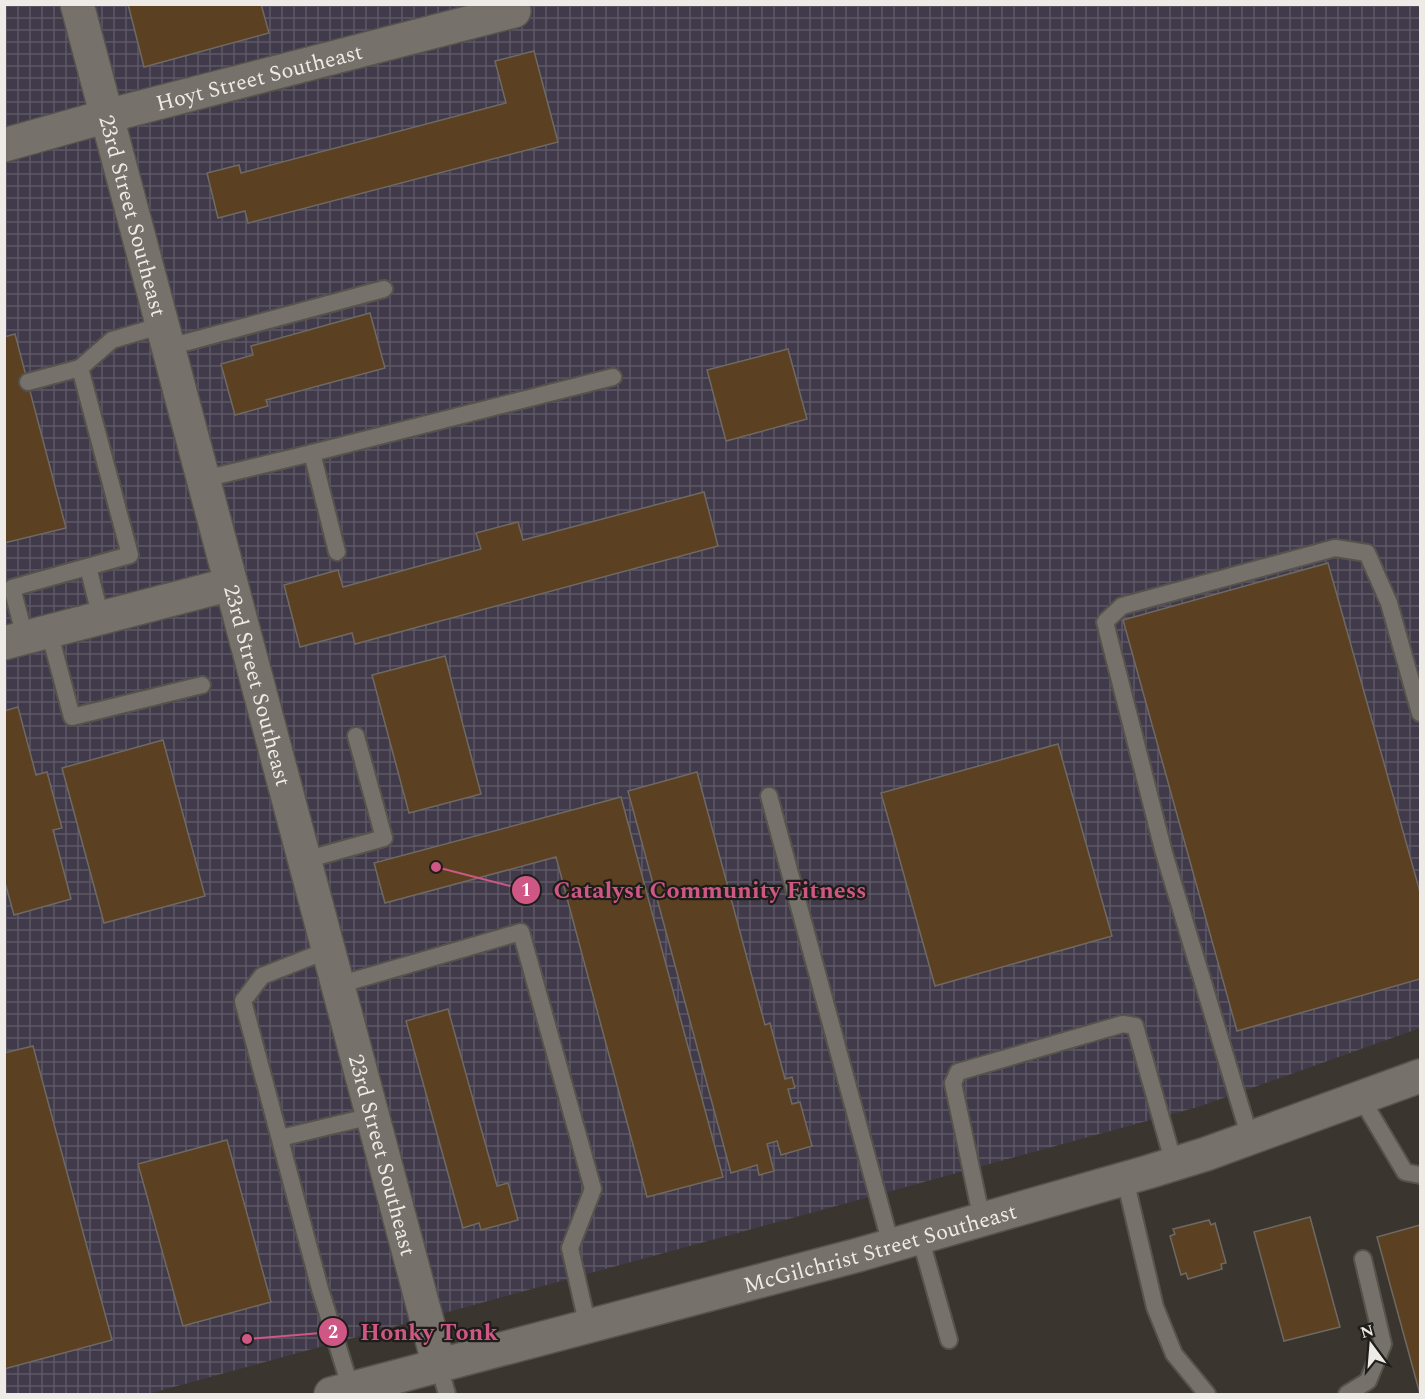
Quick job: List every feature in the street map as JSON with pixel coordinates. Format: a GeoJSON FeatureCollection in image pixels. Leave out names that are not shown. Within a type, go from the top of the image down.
{"type":"FeatureCollection","features":[{"type":"Feature","properties":{"kind":"street","name":"23rd Street Southeast"},"geometry":{"type":"LineString","coordinates":[[77,4],[443,1380]]}},
{"type":"Feature","properties":{"kind":"street","name":"Hoyt Street Southeast"},"geometry":{"type":"LineString","coordinates":[[4,145],[107,116],[514,11]]}},
{"type":"Feature","properties":{"kind":"street"},"geometry":{"type":"LineString","coordinates":[[26,637],[231,584]]}},
{"type":"Feature","properties":{"kind":"street","name":"McGilchrist Street Southeast"},"geometry":{"type":"LineString","coordinates":[[341,1392],[443,1380],[588,1326],[982,1220],[1174,1164],[1420,1076]]}},
{"type":"Feature","properties":{"kind":"lane"},"geometry":{"type":"LineString","coordinates":[[28,382],[80,368],[112,340],[166,336],[384,290]]}},
{"type":"Feature","properties":{"kind":"lane"},"geometry":{"type":"LineString","coordinates":[[80,368],[130,555],[12,588],[26,637],[72,717],[202,685]]}},
{"type":"Feature","properties":{"kind":"lane"},"geometry":{"type":"LineString","coordinates":[[204,479],[613,377]]}},
{"type":"Feature","properties":{"kind":"lane"},"geometry":{"type":"LineString","coordinates":[[312,453],[337,552]]}},
{"type":"Feature","properties":{"kind":"lane"},"geometry":{"type":"LineString","coordinates":[[1251,1138],[1164,852],[1105,621],[1122,606],[1335,548],[1367,553],[1389,603],[1420,713]]}},
{"type":"Feature","properties":{"kind":"lane"},"geometry":{"type":"LineString","coordinates":[[88,567],[101,618]]}},
{"type":"Feature","properties":{"kind":"lane"},"geometry":{"type":"LineString","coordinates":[[304,860],[384,838],[356,736]]}},
{"type":"Feature","properties":{"kind":"lane"},"geometry":{"type":"LineString","coordinates":[[769,796],[905,1241],[949,1340]]}},
{"type":"Feature","properties":{"kind":"lane"},"geometry":{"type":"LineString","coordinates":[[338,985],[521,932],[594,1189],[570,1248],[588,1326]]}},
{"type":"Feature","properties":{"kind":"lane"},"geometry":{"type":"LineString","coordinates":[[328,950],[262,976],[243,1001],[320,1289],[341,1392]]}},
{"type":"Feature","properties":{"kind":"lane"},"geometry":{"type":"LineString","coordinates":[[982,1220],[953,1083],[958,1072],[1123,1024],[1135,1026],[1174,1164]]}},
{"type":"Feature","properties":{"kind":"lane"},"geometry":{"type":"LineString","coordinates":[[1361,1098],[1405,1172],[1420,1175]]}},
{"type":"Feature","properties":{"kind":"lane"},"geometry":{"type":"LineString","coordinates":[[280,1138],[372,1116]]}},
{"type":"Feature","properties":{"kind":"lane"},"geometry":{"type":"LineString","coordinates":[[1125,1179],[1159,1317],[1174,1354],[1207,1395]]}},
{"type":"Feature","properties":{"kind":"lane"},"geometry":{"type":"LineString","coordinates":[[1347,1395],[1368,1381],[1383,1344],[1363,1259]]}},
{"type":"Feature","properties":{"kind":"shaded area"},"geometry":{"type":"Polygon","coordinates":[[[5,5],[1420,5],[1420,1028],[1198,1107],[148,1394],[5,1394],[5,5]]]}},
{"type":"Feature","properties":{"kind":"building"},"geometry":{"type":"Polygon","coordinates":[[[128,4],[261,4],[269,33],[144,67],[128,4]]]}},
{"type":"Feature","properties":{"kind":"building"},"geometry":{"type":"Polygon","coordinates":[[[534,51],[558,142],[248,223],[245,211],[218,218],[207,173],[239,165],[241,173],[506,103],[495,61],[534,51]]]}},
{"type":"Feature","properties":{"kind":"building"},"geometry":{"type":"Polygon","coordinates":[[[370,313],[385,368],[266,400],[268,406],[235,415],[221,364],[253,355],[251,346],[370,313]]]}},
{"type":"Feature","properties":{"kind":"building"},"geometry":{"type":"Polygon","coordinates":[[[15,334],[66,528],[4,543],[4,337],[15,334]]]}},
{"type":"Feature","properties":{"kind":"building"},"geometry":{"type":"Polygon","coordinates":[[[788,349],[807,419],[726,441],[707,370],[788,349]]]}},
{"type":"Feature","properties":{"kind":"building"},"geometry":{"type":"Polygon","coordinates":[[[704,492],[718,546],[355,644],[352,633],[300,647],[284,585],[338,570],[343,587],[481,549],[476,533],[518,522],[523,540],[704,492]]]}},
{"type":"Feature","properties":{"kind":"building"},"geometry":{"type":"Polygon","coordinates":[[[1328,563],[1420,892],[1420,979],[1237,1031],[1123,620],[1328,563]]]}},
{"type":"Feature","properties":{"kind":"building"},"geometry":{"type":"Polygon","coordinates":[[[445,656],[481,794],[409,813],[372,675],[445,656]]]}},
{"type":"Feature","properties":{"kind":"building"},"geometry":{"type":"Polygon","coordinates":[[[18,707],[36,775],[47,772],[62,828],[53,830],[71,899],[14,915],[4,879],[4,711],[18,707]]]}},
{"type":"Feature","properties":{"kind":"building"},"geometry":{"type":"Polygon","coordinates":[[[163,740],[205,896],[104,923],[62,768],[163,740]]]}},
{"type":"Feature","properties":{"kind":"building"},"geometry":{"type":"Polygon","coordinates":[[[1058,744],[1112,936],[935,986],[881,793],[1058,744]]]}},
{"type":"Feature","properties":{"kind":"building"},"geometry":{"type":"Polygon","coordinates":[[[697,772],[765,1025],[770,1023],[785,1079],[792,1077],[795,1088],[788,1089],[792,1104],[800,1102],[812,1146],[781,1155],[777,1141],[767,1144],[774,1171],[759,1175],[757,1165],[731,1173],[628,791],[697,772]]]}},
{"type":"Feature","properties":{"kind":"building"},"geometry":{"type":"Polygon","coordinates":[[[621,797],[723,1177],[647,1197],[556,857],[385,903],[374,863],[621,797]]]}},
{"type":"Feature","properties":{"kind":"building"},"geometry":{"type":"Polygon","coordinates":[[[448,1009],[497,1186],[508,1183],[518,1220],[481,1230],[479,1223],[463,1228],[406,1021],[448,1009]]]}},
{"type":"Feature","properties":{"kind":"building"},"geometry":{"type":"Polygon","coordinates":[[[33,1046],[112,1340],[4,1369],[4,1053],[33,1046]]]}},
{"type":"Feature","properties":{"kind":"building"},"geometry":{"type":"Polygon","coordinates":[[[227,1140],[271,1302],[183,1326],[138,1164],[227,1140]]]}},
{"type":"Feature","properties":{"kind":"building"},"geometry":{"type":"Polygon","coordinates":[[[1310,1217],[1340,1327],[1284,1341],[1254,1232],[1310,1217]]]}},
{"type":"Feature","properties":{"kind":"building"},"geometry":{"type":"Polygon","coordinates":[[[1209,1220],[1211,1225],[1215,1223],[1226,1263],[1221,1264],[1222,1269],[1188,1279],[1186,1273],[1181,1275],[1170,1236],[1175,1234],[1173,1229],[1209,1220]]]}},
{"type":"Feature","properties":{"kind":"building"},"geometry":{"type":"Polygon","coordinates":[[[1420,1225],[1420,1394],[1377,1237],[1420,1225]]]}},
{"type":"Feature","properties":{"kind":"place","name":"Catalyst Community Fitness"},"geometry":{"type":"Point","coordinates":[436,867]}},
{"type":"Feature","properties":{"kind":"place","name":"Honky Tonk"},"geometry":{"type":"Point","coordinates":[247,1339]}}]}
